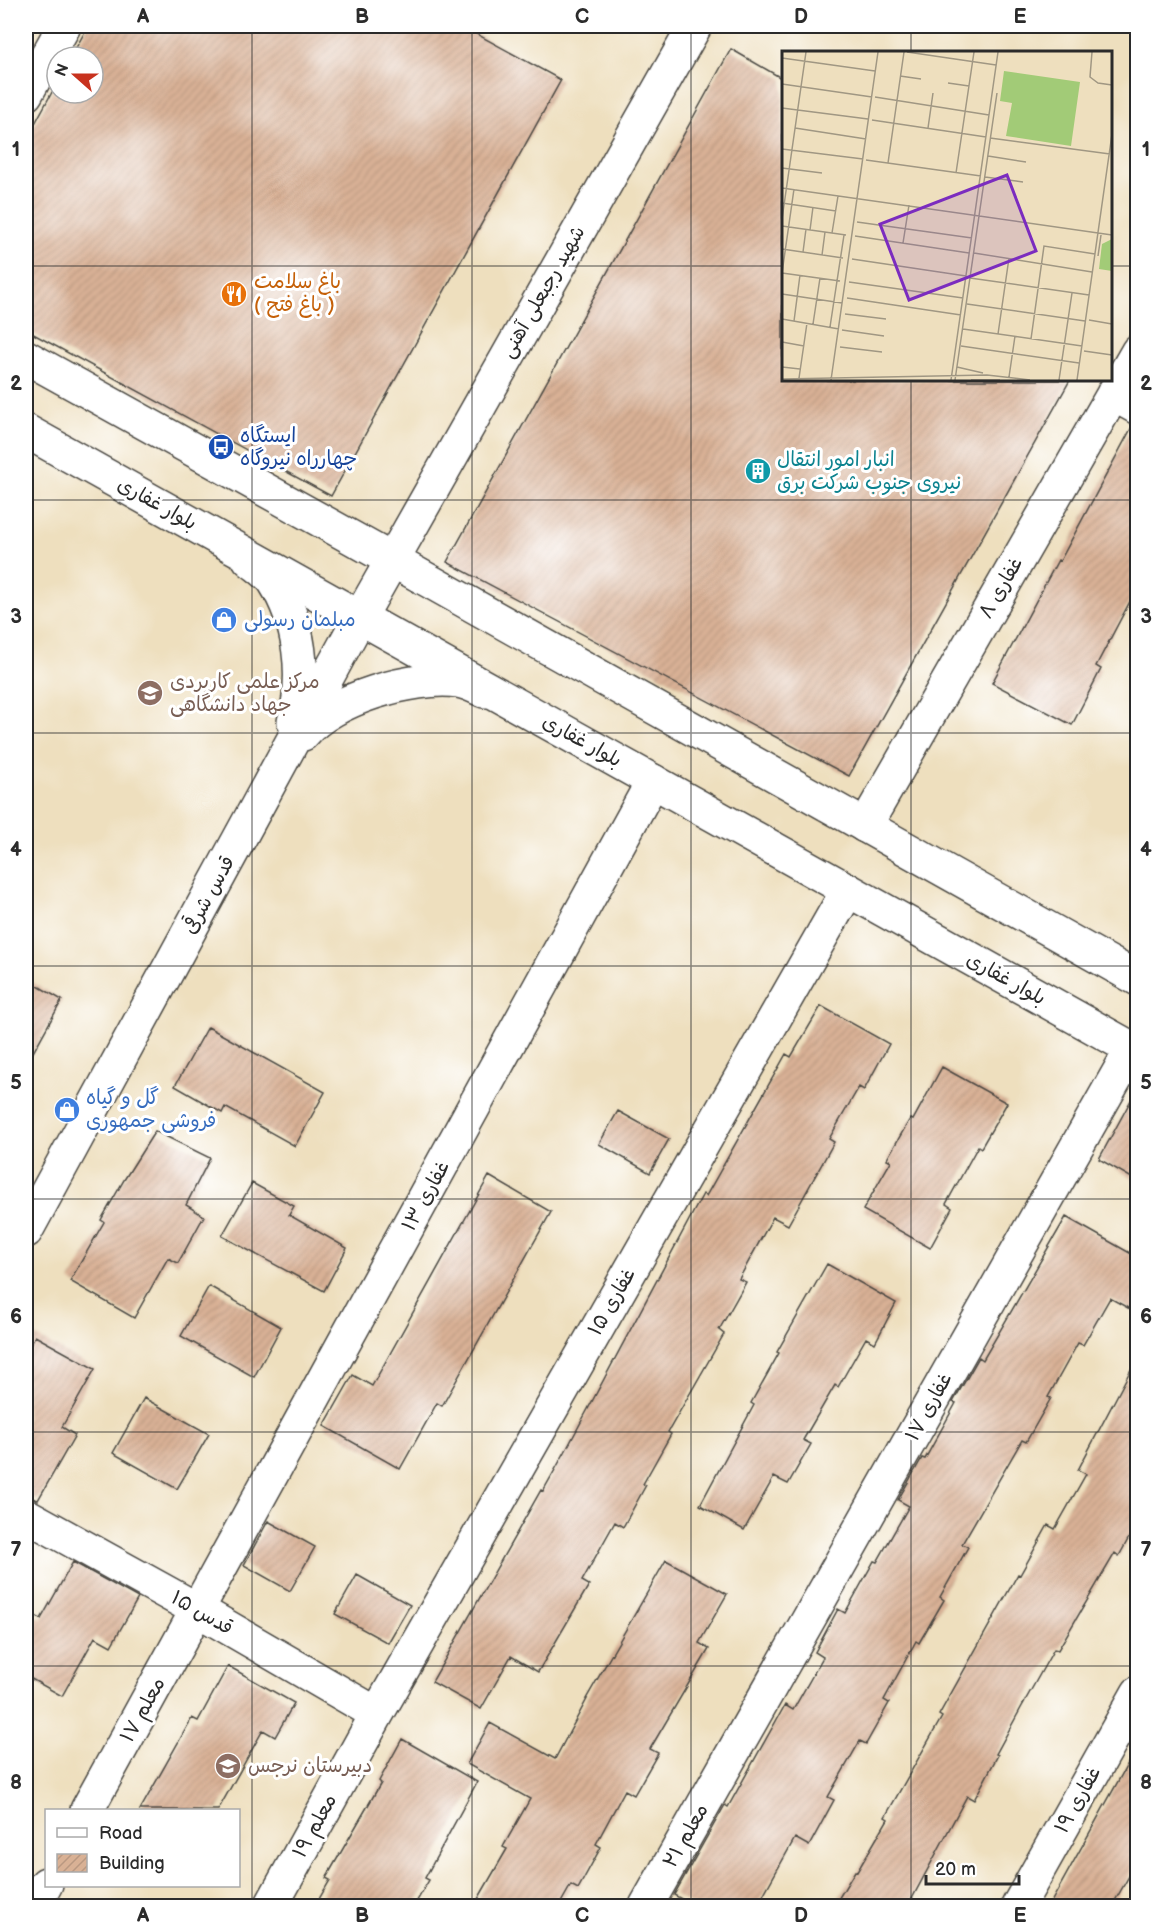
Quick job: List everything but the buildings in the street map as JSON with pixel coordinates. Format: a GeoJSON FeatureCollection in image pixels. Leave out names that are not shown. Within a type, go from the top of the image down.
{"type":"FeatureCollection","features":[{"type":"Feature","properties":{"kind":"street"},"geometry":{"type":"LineString","coordinates":[[26,94],[64,26]]}},
{"type":"Feature","properties":{"kind":"street","name":"شهید رجبعلی آهنی"},"geometry":{"type":"LineString","coordinates":[[392,560],[694,26]]}},
{"type":"Feature","properties":{"kind":"street","name":"غفاری ۸"},"geometry":{"type":"LineString","coordinates":[[865,826],[1125,401],[1137,351]]}},
{"type":"Feature","properties":{"kind":"street"},"geometry":{"type":"LineString","coordinates":[[26,357],[1137,979]]}},
{"type":"Feature","properties":{"kind":"street","name":"بلوار غفاری"},"geometry":{"type":"LineString","coordinates":[[26,431],[1134,1051]]}},
{"type":"Feature","properties":{"kind":"street"},"geometry":{"type":"LineString","coordinates":[[239,550],[273,580],[291,615],[300,656],[300,700],[285,756]]}},
{"type":"Feature","properties":{"kind":"street","name":"قدس شرقی"},"geometry":{"type":"LineString","coordinates":[[26,1231],[392,560]]}},
{"type":"Feature","properties":{"kind":"street"},"geometry":{"type":"LineString","coordinates":[[285,756],[312,723],[335,708],[414,682],[459,681],[506,699]]}},
{"type":"Feature","properties":{"kind":"street","name":"غفاری ۱۳"},"geometry":{"type":"LineString","coordinates":[[198,1610],[653,781]]}},
{"type":"Feature","properties":{"kind":"street","name":"غفاری ۱۵"},"geometry":{"type":"LineString","coordinates":[[377,1714],[848,890]]}},
{"type":"Feature","properties":{"kind":"street","name":"غفاری ۱۷"},"geometry":{"type":"LineString","coordinates":[[726,1766],[1134,1051]]}},
{"type":"Feature","properties":{"kind":"street","name":"قدس ۱۵"},"geometry":{"type":"LineString","coordinates":[[26,1515],[198,1610],[377,1714]]}},
{"type":"Feature","properties":{"kind":"street","name":"معلم ۱۷"},"geometry":{"type":"LineString","coordinates":[[88,1809],[198,1610]]}},
{"type":"Feature","properties":{"kind":"street","name":"غفاری ۱۹"},"geometry":{"type":"LineString","coordinates":[[1018,1906],[1137,1693]]}},
{"type":"Feature","properties":{"kind":"street","name":"معلم ۱۹"},"geometry":{"type":"LineString","coordinates":[[271,1906],[377,1714]]}},
{"type":"Feature","properties":{"kind":"street","name":"معلم ۲۱"},"geometry":{"type":"LineString","coordinates":[[646,1906],[726,1766]]}},
{"type":"Feature","properties":{"kind":"street"},"geometry":{"type":"LineString","coordinates":[[34,1906],[45,1886]]}},
{"type":"Feature","properties":{"kind":"place","name":"باغ سلامت ( باغ فتح )"},"geometry":{"type":"Point","coordinates":[234,294]}},
{"type":"Feature","properties":{"kind":"place","name":"ایستگاه چهارراه نیروگاه"},"geometry":{"type":"Point","coordinates":[221,447]}},
{"type":"Feature","properties":{"kind":"place","name":"انبار امور انتقال نیروی جنوب شرکت برق"},"geometry":{"type":"Point","coordinates":[758,471]}},
{"type":"Feature","properties":{"kind":"place","name":"مبلمان رسولی"},"geometry":{"type":"Point","coordinates":[224,620]}},
{"type":"Feature","properties":{"kind":"place","name":"مرکز علمی کاربردی جهاد دانشگاهی"},"geometry":{"type":"Point","coordinates":[150,693]}},
{"type":"Feature","properties":{"kind":"place","name":"گل و گیاه فروشی جمهوری"},"geometry":{"type":"Point","coordinates":[67,1110]}},
{"type":"Feature","properties":{"kind":"place","name":"دبیرستان نرجس"},"geometry":{"type":"Point","coordinates":[228,1766]}}]}
